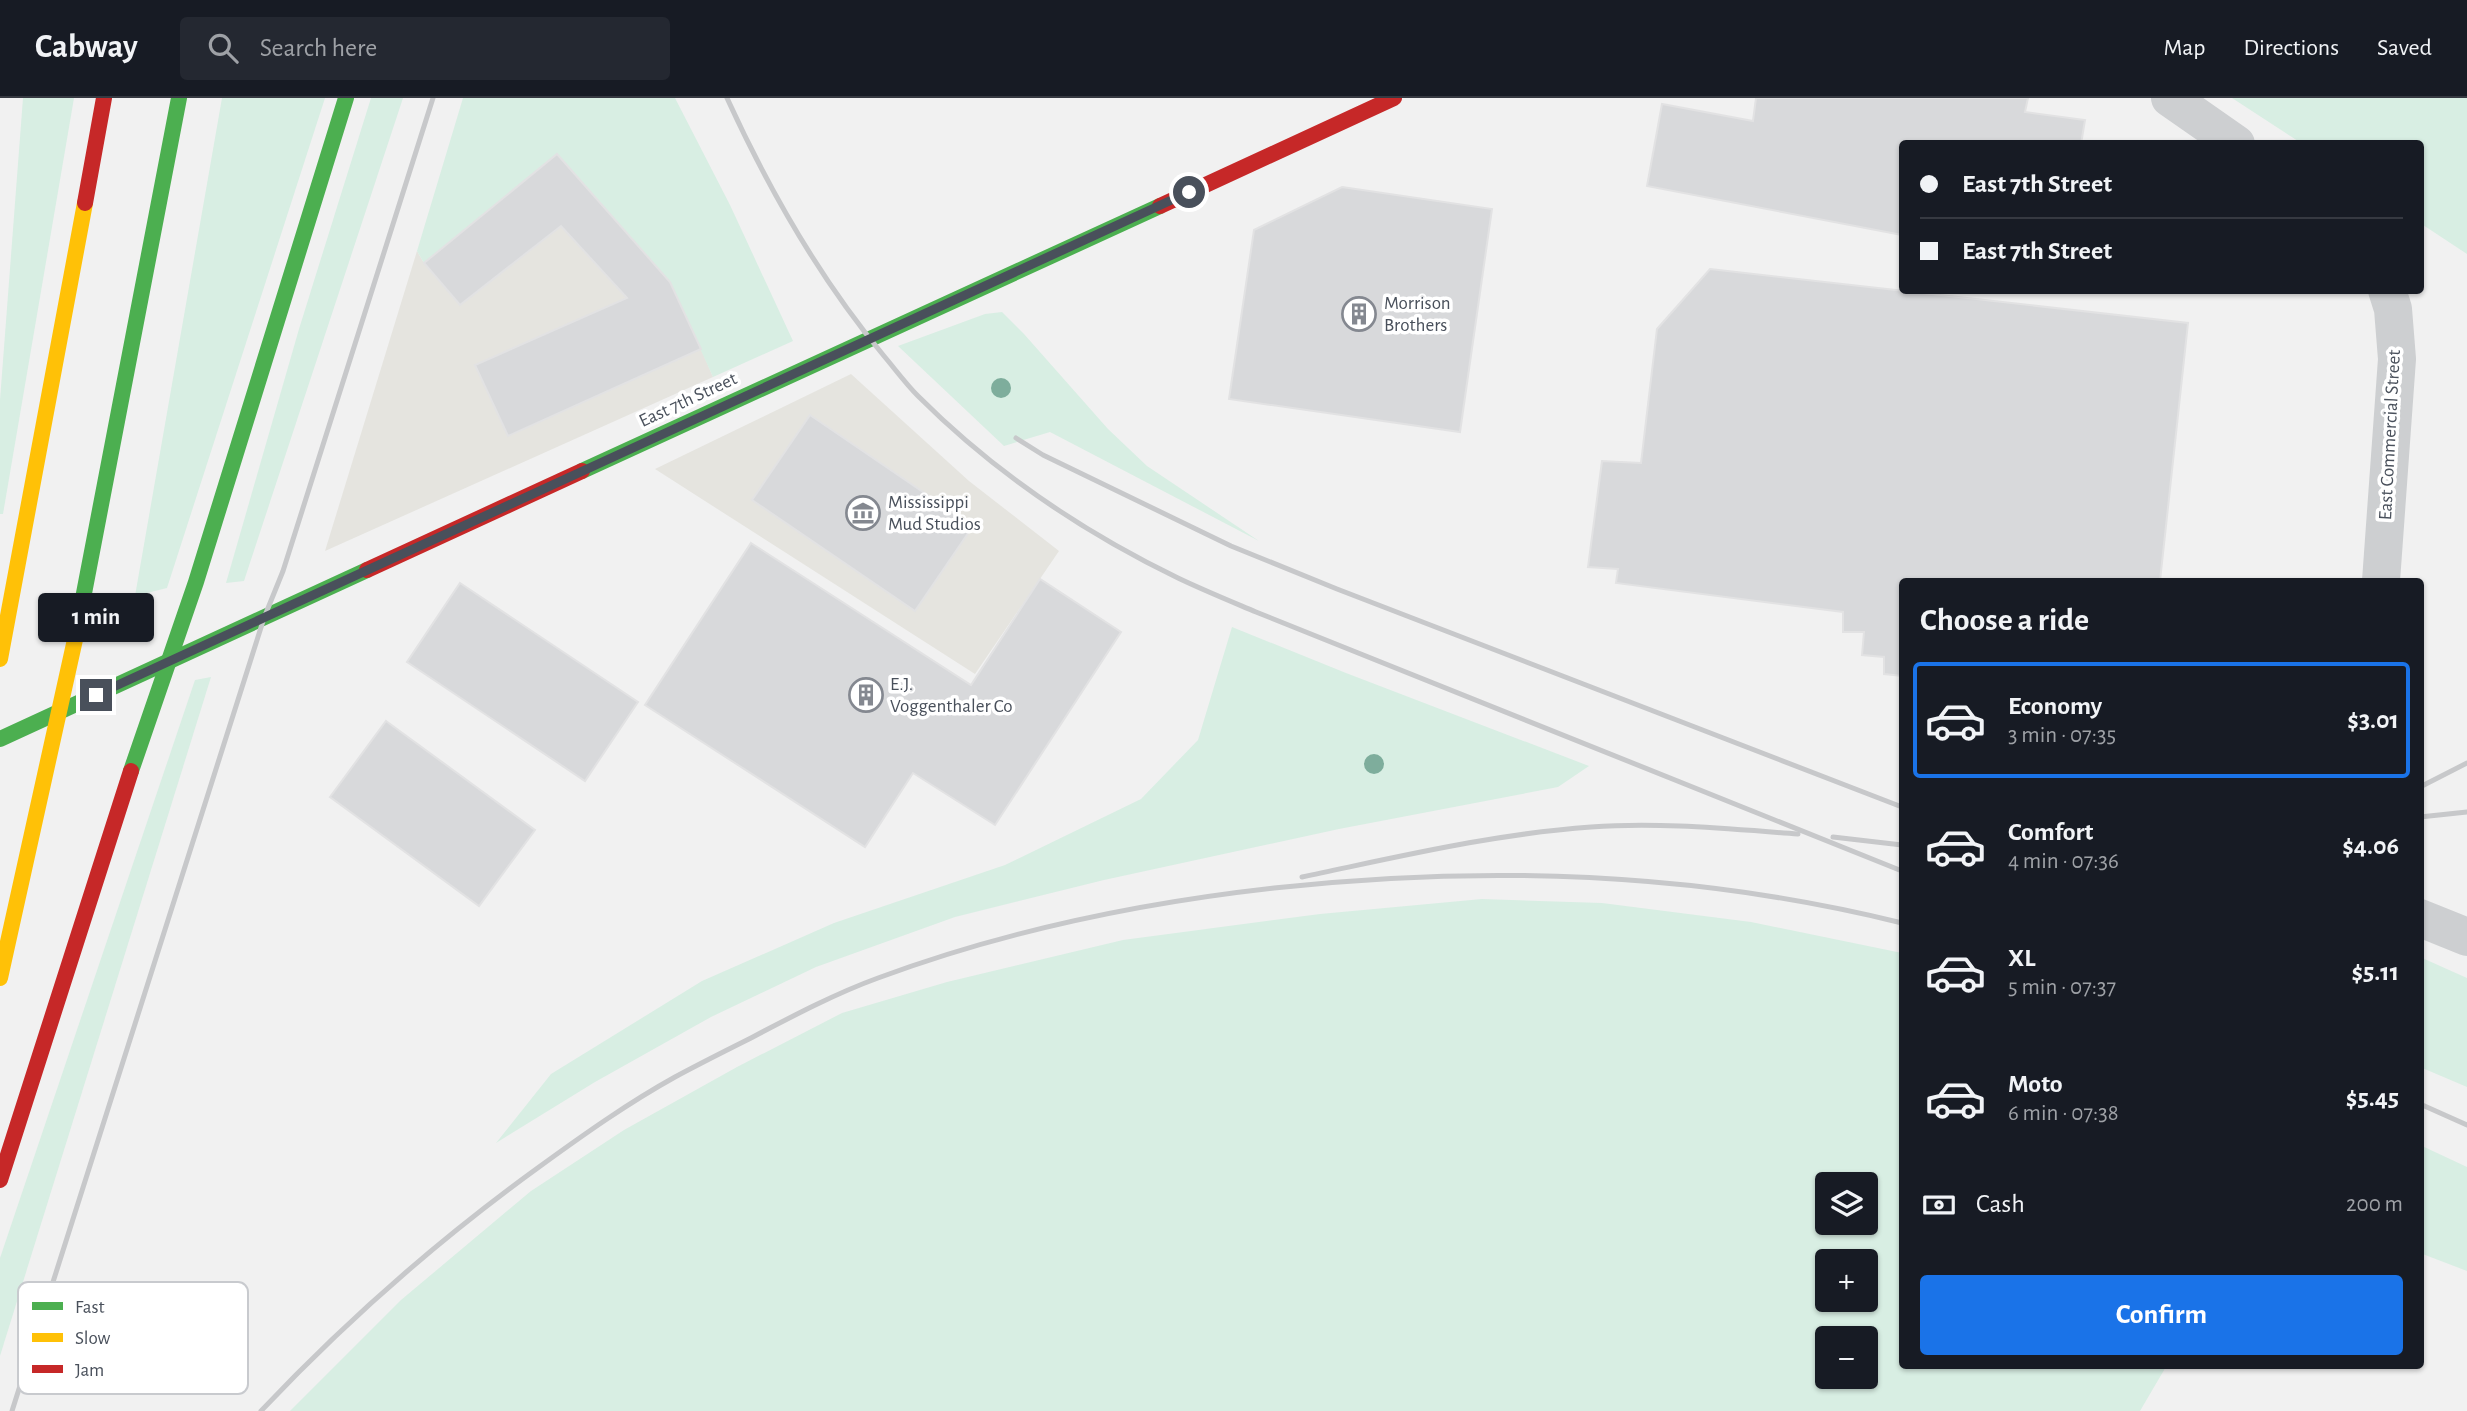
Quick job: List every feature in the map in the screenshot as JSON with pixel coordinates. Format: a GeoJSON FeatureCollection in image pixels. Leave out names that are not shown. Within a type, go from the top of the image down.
{"type":"FeatureCollection","features":[{"type":"Feature","properties":{"kind":"main road"},"geometry":{"type":"LineString","coordinates":[[0,659],[104,98]]}},
{"type":"Feature","properties":{"kind":"main road"},"geometry":{"type":"LineString","coordinates":[[0,978],[82,608],[179,98]]}},
{"type":"Feature","properties":{"kind":"main road"},"geometry":{"type":"LineString","coordinates":[[0,1180],[117,812],[196,582],[346,98]]}},
{"type":"Feature","properties":{"kind":"main road","name":"East 7th Street"},"geometry":{"type":"LineString","coordinates":[[0,739],[1394,98]]}},
{"type":"Feature","properties":{"kind":"street"},"geometry":{"type":"LineString","coordinates":[[2170,98],[2230,140]]}},
{"type":"Feature","properties":{"kind":"street","name":"East Commercial Street"},"geometry":{"type":"LineString","coordinates":[[2381,578],[2396,359],[2393,309],[2388,294]]}},
{"type":"Feature","properties":{"kind":"street"},"geometry":{"type":"LineString","coordinates":[[2424,920],[2467,937]]}},
{"type":"Feature","properties":{"kind":"shaded area"},"geometry":{"type":"Polygon","coordinates":[[[561,226],[627,298],[476,365],[508,436],[701,349],[713,377],[325,551],[417,251],[460,305],[561,226]]]}},
{"type":"Feature","properties":{"kind":"shaded area"},"geometry":{"type":"Polygon","coordinates":[[[851,374],[969,481],[1059,551],[975,674],[655,469],[851,374]]]}},
{"type":"Feature","properties":{"kind":"green space"},"geometry":{"type":"Polygon","coordinates":[[[23,98],[74,98],[3,514],[0,514],[0,400],[23,98]]]}},
{"type":"Feature","properties":{"kind":"green space"},"geometry":{"type":"Polygon","coordinates":[[[222,98],[325,98],[167,588],[135,596],[222,98]]]}},
{"type":"Feature","properties":{"kind":"green space"},"geometry":{"type":"Polygon","coordinates":[[[371,98],[403,98],[244,581],[226,583],[299,329],[371,98]]]}},
{"type":"Feature","properties":{"kind":"green space"},"geometry":{"type":"Polygon","coordinates":[[[463,98],[675,98],[730,205],[793,341],[713,377],[670,282],[557,155],[424,263],[417,251],[463,98]]]}},
{"type":"Feature","properties":{"kind":"green space"},"geometry":{"type":"Polygon","coordinates":[[[2232,98],[2467,98],[2467,254],[2424,226],[2424,140],[2296,140],[2232,98]]]}},
{"type":"Feature","properties":{"kind":"green space"},"geometry":{"type":"Polygon","coordinates":[[[1002,312],[1108,429],[1147,466],[1259,541],[1050,432],[1004,446],[898,346],[985,314],[1002,312]]]}},
{"type":"Feature","properties":{"kind":"green space"},"geometry":{"type":"Polygon","coordinates":[[[1232,627],[1589,766],[1558,787],[1339,829],[1104,880],[955,917],[816,967],[711,1017],[595,1082],[496,1143],[551,1074],[702,981],[834,923],[1005,865],[1141,799],[1198,740],[1232,627]]]}},
{"type":"Feature","properties":{"kind":"green space"},"geometry":{"type":"Polygon","coordinates":[[[211,677],[23,1282],[18,1282],[18,1298],[0,1356],[0,1258],[195,680],[211,677]]]}},
{"type":"Feature","properties":{"kind":"green space"},"geometry":{"type":"Polygon","coordinates":[[[1482,899],[1602,903],[1751,922],[1899,952],[1899,1369],[2165,1369],[2140,1411],[290,1411],[401,1300],[531,1191],[624,1130],[842,1013],[947,982],[1123,940],[1320,914],[1482,899]]]}},
{"type":"Feature","properties":{"kind":"green space"},"geometry":{"type":"Polygon","coordinates":[[[2424,959],[2467,978],[2467,1087],[2424,1069],[2424,959]]]}},
{"type":"Feature","properties":{"kind":"green space"},"geometry":{"type":"Polygon","coordinates":[[[2424,1147],[2467,1167],[2467,1271],[2424,1255],[2424,1147]]]}},
{"type":"Feature","properties":{"kind":"building"},"geometry":{"type":"Polygon","coordinates":[[[1756,98],[2028,98],[2025,112],[2085,120],[2082,140],[1899,140],[1899,234],[1647,186],[1662,104],[1753,121],[1756,98]]]}},
{"type":"Feature","properties":{"kind":"building"},"geometry":{"type":"Polygon","coordinates":[[[557,154],[670,282],[701,349],[508,436],[475,365],[627,298],[561,226],[460,305],[424,263],[557,154]]]}},
{"type":"Feature","properties":{"kind":"building","name":"Morrison Brothers"},"geometry":{"type":"Polygon","coordinates":[[[1342,187],[1492,209],[1460,432],[1229,399],[1254,230],[1342,187]]]}},
{"type":"Feature","properties":{"kind":"building"},"geometry":{"type":"Polygon","coordinates":[[[1710,269],[1899,290],[1899,294],[1931,294],[2188,323],[2160,578],[1899,578],[1899,676],[1884,674],[1884,657],[1862,655],[1864,632],[1843,632],[1843,612],[1616,583],[1618,569],[1588,567],[1602,461],[1641,463],[1657,329],[1710,269]]]}},
{"type":"Feature","properties":{"kind":"building","name":"Mississippi Mud Studios"},"geometry":{"type":"Polygon","coordinates":[[[810,415],[973,526],[915,611],[752,500],[810,415]]]}},
{"type":"Feature","properties":{"kind":"building","name":"E.J. Voggenthaler Co"},"geometry":{"type":"Polygon","coordinates":[[[751,543],[971,685],[1040,579],[1121,632],[995,825],[913,773],[865,847],[645,705],[751,543]]]}},
{"type":"Feature","properties":{"kind":"building"},"geometry":{"type":"Polygon","coordinates":[[[460,583],[638,702],[585,781],[407,662],[460,583]]]}},
{"type":"Feature","properties":{"kind":"building"},"geometry":{"type":"Polygon","coordinates":[[[386,721],[535,830],[479,906],[330,797],[386,721]]]}},
{"type":"Feature","properties":{"kind":"railway"},"geometry":{"type":"LineString","coordinates":[[53,1282],[433,98]]}},
{"type":"Feature","properties":{"kind":"railway"},"geometry":{"type":"LineString","coordinates":[[727,98],[760,166],[797,232],[860,326],[918,396],[977,450],[1040,498],[1108,541],[1226,600],[1899,870]]}},
{"type":"Feature","properties":{"kind":"railway"},"geometry":{"type":"LineString","coordinates":[[1016,438],[1043,455],[1231,546],[1899,806]]}},
{"type":"Feature","properties":{"kind":"railway"},"geometry":{"type":"LineString","coordinates":[[2424,785],[2467,763]]}},
{"type":"Feature","properties":{"kind":"railway"},"geometry":{"type":"LineString","coordinates":[[2424,817],[2467,812]]}},
{"type":"Feature","properties":{"kind":"railway"},"geometry":{"type":"LineString","coordinates":[[1302,877],[1410,854],[1554,830],[1669,826],[1798,834]]}},
{"type":"Feature","properties":{"kind":"railway"},"geometry":{"type":"LineString","coordinates":[[1833,837],[1899,845]]}},
{"type":"Feature","properties":{"kind":"railway"},"geometry":{"type":"LineString","coordinates":[[261,1411],[360,1313],[429,1252],[572,1143],[623,1108],[684,1072],[828,999],[861,984],[974,946],[1073,921],[1223,894],[1353,881],[1432,877],[1511,876],[1669,883],[1825,906],[1899,922]]}},
{"type":"Feature","properties":{"kind":"railway"},"geometry":{"type":"LineString","coordinates":[[2424,1106],[2467,1125]]}},
{"type":"Feature","properties":{"kind":"railway"},"geometry":{"type":"LineString","coordinates":[[12,1411],[18,1392]]}},
{"type":"Feature","properties":{"kind":"traffic: fast"},"geometry":{"type":"LineString","coordinates":[[76,635],[179,98]]}},
{"type":"Feature","properties":{"kind":"traffic: fast"},"geometry":{"type":"LineString","coordinates":[[131,771],[196,582],[346,98]]}},
{"type":"Feature","properties":{"kind":"traffic: fast"},"geometry":{"type":"LineString","coordinates":[[582,471],[1160,206]]}},
{"type":"Feature","properties":{"kind":"traffic: fast"},"geometry":{"type":"LineString","coordinates":[[0,739],[367,570]]}},
{"type":"Feature","properties":{"kind":"traffic: slow"},"geometry":{"type":"LineString","coordinates":[[0,659],[85,203]]}},
{"type":"Feature","properties":{"kind":"traffic: slow"},"geometry":{"type":"LineString","coordinates":[[0,978],[76,635]]}},
{"type":"Feature","properties":{"kind":"traffic: jam"},"geometry":{"type":"LineString","coordinates":[[85,203],[104,98]]}},
{"type":"Feature","properties":{"kind":"traffic: jam"},"geometry":{"type":"LineString","coordinates":[[1160,206],[1394,98]]}},
{"type":"Feature","properties":{"kind":"traffic: jam"},"geometry":{"type":"LineString","coordinates":[[367,570],[582,471]]}},
{"type":"Feature","properties":{"kind":"traffic: jam"},"geometry":{"type":"LineString","coordinates":[[0,1180],[131,771]]}},
{"type":"Feature","properties":{"kind":"place","name":"Morrison Brothers"},"geometry":{"type":"Point","coordinates":[1359,314]}},
{"type":"Feature","properties":{"kind":"place","name":"Mississippi Mud Studios"},"geometry":{"type":"Point","coordinates":[863,513]}},
{"type":"Feature","properties":{"kind":"place","name":"E.J. Voggenthaler Co"},"geometry":{"type":"Point","coordinates":[866,695]}},
{"type":"Feature","properties":{"kind":"route"},"geometry":{"type":"LineString","coordinates":[[96,695],[1189,192]]}}]}
